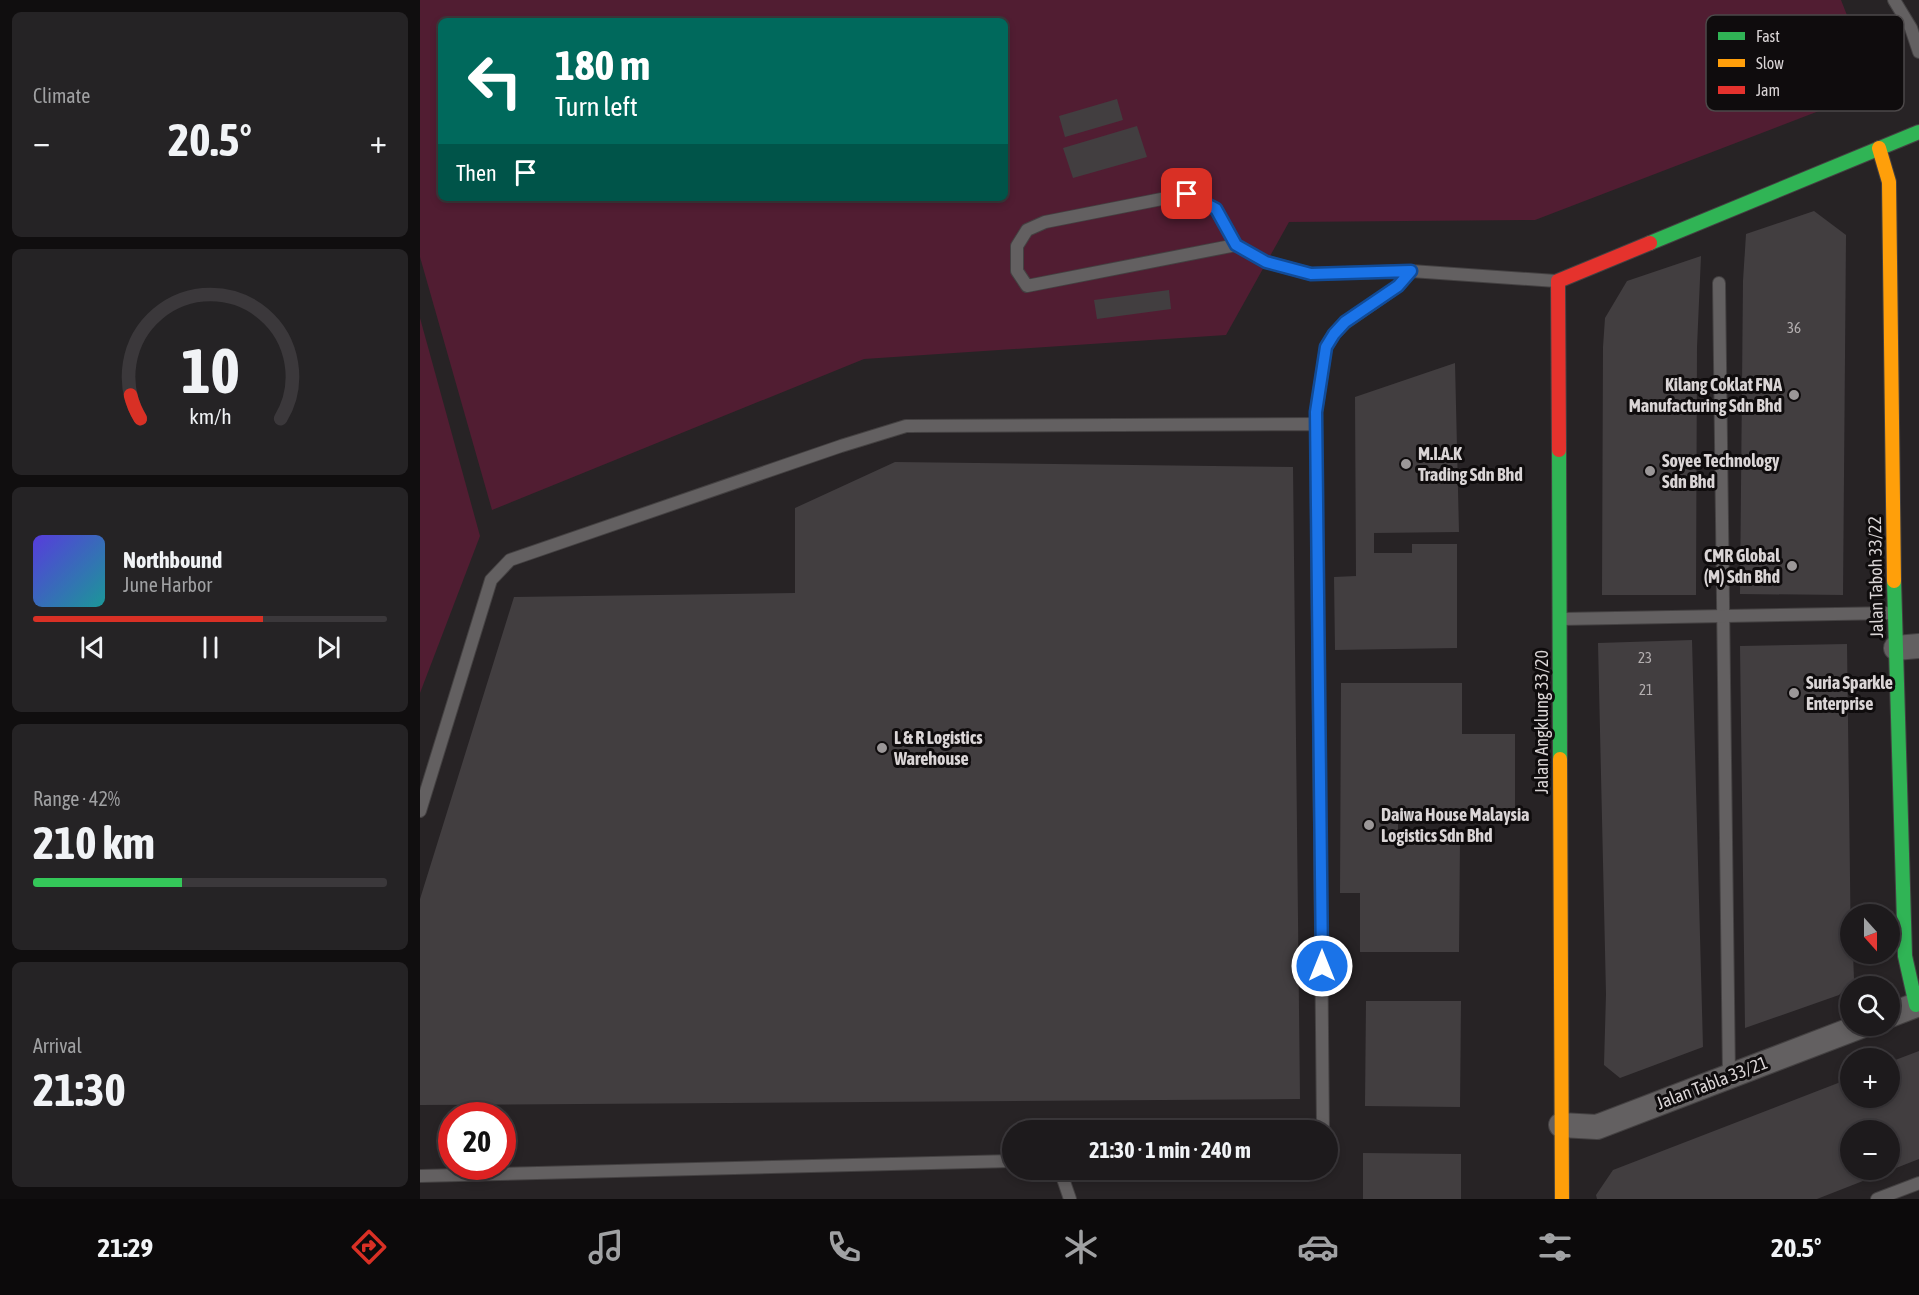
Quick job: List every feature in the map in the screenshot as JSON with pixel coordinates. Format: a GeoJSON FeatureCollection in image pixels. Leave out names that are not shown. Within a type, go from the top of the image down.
{"type":"FeatureCollection","features":[{"type":"Feature","properties":{"kind":"street"},"geometry":{"type":"LineString","coordinates":[[1558,281],[1919,132]]}},
{"type":"Feature","properties":{"kind":"street","name":"Jalan Taboh 33/22"},"geometry":{"type":"LineString","coordinates":[[1879,148],[1889,182],[1894,613],[1907,647],[1905,956],[1918,1004]]}},
{"type":"Feature","properties":{"kind":"street","name":"Jalan Angklung 33/20"},"geometry":{"type":"LineString","coordinates":[[1558,281],[1562,1199]]}},
{"type":"Feature","properties":{"kind":"street"},"geometry":{"type":"LineString","coordinates":[[1900,1011],[1918,1004]]}},
{"type":"Feature","properties":{"kind":"street","name":"Jalan Tabla 33/21"},"geometry":{"type":"LineString","coordinates":[[1562,1125],[1597,1127],[1840,1034]]}},
{"type":"Feature","properties":{"kind":"lane"},"geometry":{"type":"LineString","coordinates":[[1894,0],[1915,26],[1919,52]]}},
{"type":"Feature","properties":{"kind":"lane"},"geometry":{"type":"LineString","coordinates":[[1236,245],[1027,285],[1017,271],[1017,246],[1027,230],[1045,222],[1187,194],[1216,209],[1236,245],[1266,262],[1311,274],[1411,271],[1558,281]]}},
{"type":"Feature","properties":{"kind":"lane"},"geometry":{"type":"LineString","coordinates":[[1323,1120],[1316,412],[1326,347],[1334,334],[1345,322],[1398,286],[1411,271]]}},
{"type":"Feature","properties":{"kind":"lane"},"geometry":{"type":"LineString","coordinates":[[1719,283],[1729,1077]]}},
{"type":"Feature","properties":{"kind":"lane"},"geometry":{"type":"LineString","coordinates":[[420,811],[491,579],[510,560],[906,426],[1316,424]]}},
{"type":"Feature","properties":{"kind":"lane"},"geometry":{"type":"LineString","coordinates":[[1559,619],[1894,613]]}},
{"type":"Feature","properties":{"kind":"lane"},"geometry":{"type":"LineString","coordinates":[[420,1176],[1002,1161]]}},
{"type":"Feature","properties":{"kind":"lane"},"geometry":{"type":"LineString","coordinates":[[1063,1180],[1070,1199]]}},
{"type":"Feature","properties":{"kind":"lane"},"geometry":{"type":"LineString","coordinates":[[1877,1199],[1919,1183]]}},
{"type":"Feature","properties":{"kind":"shaded area"},"geometry":{"type":"Polygon","coordinates":[[[420,0],[1841,0],[1847,15],[1706,15],[1706,111],[1819,111],[1535,220],[1289,222],[1226,335],[864,359],[492,510],[420,257],[420,0]]]}},
{"type":"Feature","properties":{"kind":"shaded area"},"geometry":{"type":"Polygon","coordinates":[[[420,318],[480,536],[420,693],[420,318]]]}},
{"type":"Feature","properties":{"kind":"building"},"geometry":{"type":"Polygon","coordinates":[[[1117,99],[1123,120],[1065,137],[1059,116],[1117,99]]]}},
{"type":"Feature","properties":{"kind":"building"},"geometry":{"type":"Polygon","coordinates":[[[1137,126],[1147,157],[1073,178],[1063,148],[1137,126]]]}},
{"type":"Feature","properties":{"kind":"building"},"geometry":{"type":"Polygon","coordinates":[[[1814,211],[1846,235],[1843,595],[1740,594],[1743,281],[1746,234],[1814,211]]]}},
{"type":"Feature","properties":{"kind":"building"},"geometry":{"type":"Polygon","coordinates":[[[1701,256],[1697,347],[1696,595],[1602,595],[1605,318],[1627,281],[1701,256]]]}},
{"type":"Feature","properties":{"kind":"building"},"geometry":{"type":"Polygon","coordinates":[[[1169,290],[1171,309],[1097,319],[1094,300],[1169,290]]]}},
{"type":"Feature","properties":{"kind":"building","name":"M.I.A.K Trading Sdn Bhd"},"geometry":{"type":"Polygon","coordinates":[[[1455,363],[1459,532],[1374,533],[1374,553],[1412,553],[1412,544],[1457,544],[1457,648],[1335,650],[1334,577],[1356,576],[1355,397],[1455,363]]]}},
{"type":"Feature","properties":{"kind":"building","name":"L & R Logistics Warehouse"},"geometry":{"type":"Polygon","coordinates":[[[895,462],[1293,467],[1300,1099],[516,1104],[516,1102],[438,1102],[438,1105],[420,1105],[420,899],[514,597],[795,593],[795,508],[895,462]]]}},
{"type":"Feature","properties":{"kind":"building"},"geometry":{"type":"Polygon","coordinates":[[[1692,640],[1703,1047],[1620,1078],[1604,1065],[1606,994],[1598,643],[1692,640]]]}},
{"type":"Feature","properties":{"kind":"building"},"geometry":{"type":"Polygon","coordinates":[[[1847,644],[1850,904],[1840,904],[1840,964],[1853,964],[1854,976],[1840,976],[1839,995],[1745,1028],[1740,646],[1847,644]]]}},
{"type":"Feature","properties":{"kind":"building","name":"Daiwa House Malaysia Logistics Sdn Bhd"},"geometry":{"type":"Polygon","coordinates":[[[1341,683],[1462,683],[1462,734],[1515,734],[1515,811],[1398,811],[1398,839],[1460,839],[1459,952],[1360,952],[1360,893],[1340,893],[1341,683]]]}},
{"type":"Feature","properties":{"kind":"building"},"geometry":{"type":"Polygon","coordinates":[[[1366,1001],[1461,1001],[1460,1107],[1365,1106],[1366,1001]]]}},
{"type":"Feature","properties":{"kind":"building"},"geometry":{"type":"Polygon","coordinates":[[[1919,1051],[1919,1159],[1900,1166],[1900,1120],[1840,1120],[1840,1180],[1865,1180],[1817,1199],[1597,1199],[1596,1195],[1613,1170],[1840,1082],[1840,1108],[1900,1108],[1900,1058],[1919,1051]]]}},
{"type":"Feature","properties":{"kind":"building"},"geometry":{"type":"Polygon","coordinates":[[[1363,1153],[1461,1154],[1461,1199],[1363,1199],[1363,1153]]]}},
{"type":"Feature","properties":{"kind":"traffic: fast"},"geometry":{"type":"LineString","coordinates":[[1650,243],[1919,132]]}},
{"type":"Feature","properties":{"kind":"traffic: fast"},"geometry":{"type":"LineString","coordinates":[[1559,450],[1560,759]]}},
{"type":"Feature","properties":{"kind":"traffic: fast"},"geometry":{"type":"LineString","coordinates":[[1894,581],[1905,956],[1916,1005]]}},
{"type":"Feature","properties":{"kind":"traffic: slow"},"geometry":{"type":"LineString","coordinates":[[1879,148],[1889,182],[1894,581]]}},
{"type":"Feature","properties":{"kind":"traffic: slow"},"geometry":{"type":"LineString","coordinates":[[1560,759],[1562,1199]]}},
{"type":"Feature","properties":{"kind":"traffic: jam"},"geometry":{"type":"LineString","coordinates":[[1559,450],[1558,281],[1650,243]]}},
{"type":"Feature","properties":{"kind":"place","name":"Kilang Coklat FNA Manufacturing Sdn Bhd"},"geometry":{"type":"Point","coordinates":[1794,395]}},
{"type":"Feature","properties":{"kind":"place","name":"M.I.A.K Trading Sdn Bhd"},"geometry":{"type":"Point","coordinates":[1406,464]}},
{"type":"Feature","properties":{"kind":"place","name":"Soyee Technology Sdn Bhd"},"geometry":{"type":"Point","coordinates":[1650,471]}},
{"type":"Feature","properties":{"kind":"place","name":"CMR Global (M) Sdn Bhd"},"geometry":{"type":"Point","coordinates":[1792,566]}},
{"type":"Feature","properties":{"kind":"place","name":"Suria Sparkle Enterprise"},"geometry":{"type":"Point","coordinates":[1794,693]}},
{"type":"Feature","properties":{"kind":"place","name":"L & R Logistics Warehouse"},"geometry":{"type":"Point","coordinates":[882,748]}},
{"type":"Feature","properties":{"kind":"place","name":"Daiwa House Malaysia Logistics Sdn Bhd"},"geometry":{"type":"Point","coordinates":[1369,825]}},
{"type":"Feature","properties":{"kind":"route"},"geometry":{"type":"LineString","coordinates":[[1187,194],[1216,209],[1236,245],[1266,262],[1311,274],[1411,271],[1398,286],[1345,322],[1334,334],[1326,347],[1316,412],[1322,966]]}}]}
